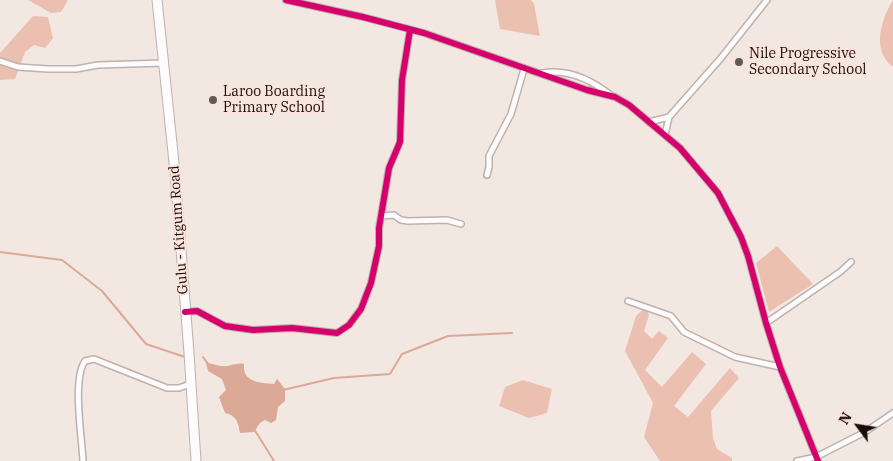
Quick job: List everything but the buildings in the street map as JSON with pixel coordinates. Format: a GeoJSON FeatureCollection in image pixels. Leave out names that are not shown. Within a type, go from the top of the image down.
{"type":"FeatureCollection","features":[{"type":"Feature","properties":{"kind":"main road","name":"Gulu - Kitgum Road"},"geometry":{"type":"LineString","coordinates":[[157,0],[175,172],[196,461]]}},
{"type":"Feature","properties":{"kind":"street"},"geometry":{"type":"LineString","coordinates":[[286,0],[363,17],[424,34],[587,90],[615,97]]}},
{"type":"Feature","properties":{"kind":"street"},"geometry":{"type":"LineString","coordinates":[[665,135],[669,117],[721,58],[767,0]]}},
{"type":"Feature","properties":{"kind":"street"},"geometry":{"type":"LineString","coordinates":[[185,312],[196,311],[225,326],[253,330],[292,328],[337,332],[343,330],[361,309],[371,284],[379,246],[379,228],[389,168],[400,142],[402,80],[410,30]]}},
{"type":"Feature","properties":{"kind":"street"},"geometry":{"type":"LineString","coordinates":[[0,61],[18,67],[48,69],[163,63]]}},
{"type":"Feature","properties":{"kind":"street"},"geometry":{"type":"LineString","coordinates":[[487,175],[489,167],[488,156],[509,119],[524,69]]}},
{"type":"Feature","properties":{"kind":"street"},"geometry":{"type":"LineString","coordinates":[[541,73],[554,71],[572,74],[594,82],[629,105],[680,148],[718,193],[741,237],[780,367],[817,459]]}},
{"type":"Feature","properties":{"kind":"street"},"geometry":{"type":"LineString","coordinates":[[649,122],[669,117]]}},
{"type":"Feature","properties":{"kind":"street"},"geometry":{"type":"LineString","coordinates":[[382,216],[394,215],[401,220],[447,220],[461,224]]}},
{"type":"Feature","properties":{"kind":"street"},"geometry":{"type":"LineString","coordinates":[[766,323],[840,272],[851,262]]}},
{"type":"Feature","properties":{"kind":"street"},"geometry":{"type":"LineString","coordinates":[[628,301],[671,316],[684,332],[735,357],[780,367]]}},
{"type":"Feature","properties":{"kind":"street"},"geometry":{"type":"LineString","coordinates":[[82,461],[79,423],[79,379],[85,361],[94,358],[167,388],[179,388],[190,384]]}},
{"type":"Feature","properties":{"kind":"street"},"geometry":{"type":"LineString","coordinates":[[797,461],[817,459],[865,432],[893,413]]}},
{"type":"Feature","properties":{"kind":"shaded area"},"geometry":{"type":"Polygon","coordinates":[[[28,0],[68,0],[61,12],[51,13],[28,0]]]}},
{"type":"Feature","properties":{"kind":"shaded area"},"geometry":{"type":"Polygon","coordinates":[[[495,0],[531,0],[534,4],[540,36],[500,29],[495,0]]]}},
{"type":"Feature","properties":{"kind":"shaded area"},"geometry":{"type":"Polygon","coordinates":[[[893,0],[893,67],[886,60],[882,52],[880,35],[885,17],[893,0]]]}},
{"type":"Feature","properties":{"kind":"shaded area"},"geometry":{"type":"Polygon","coordinates":[[[33,16],[48,17],[53,38],[45,48],[34,45],[25,52],[15,79],[0,80],[0,53],[33,16]]]}},
{"type":"Feature","properties":{"kind":"shaded area"},"geometry":{"type":"Polygon","coordinates":[[[777,246],[813,284],[769,312],[756,263],[777,246]]]}},
{"type":"Feature","properties":{"kind":"shaded area"},"geometry":{"type":"Polygon","coordinates":[[[646,307],[649,315],[644,331],[652,339],[659,331],[668,338],[645,370],[662,387],[692,352],[706,364],[674,406],[688,417],[730,368],[739,378],[711,411],[713,438],[717,449],[732,458],[732,461],[660,461],[644,437],[653,403],[625,351],[636,316],[646,307]]]}},
{"type":"Feature","properties":{"kind":"shaded area"},"geometry":{"type":"Polygon","coordinates":[[[206,363],[220,366],[244,364],[246,375],[253,380],[274,384],[277,379],[285,389],[285,401],[278,407],[276,420],[271,423],[265,420],[260,423],[254,432],[240,433],[236,420],[225,413],[219,397],[226,390],[222,379],[208,371],[206,363]]]}},
{"type":"Feature","properties":{"kind":"shaded area"},"geometry":{"type":"Polygon","coordinates":[[[523,380],[552,389],[547,413],[529,418],[499,406],[505,387],[523,380]]]}},
{"type":"Feature","properties":{"kind":"waterway"},"geometry":{"type":"LineString","coordinates":[[0,252],[62,260],[102,291],[146,344],[185,357]]}},
{"type":"Feature","properties":{"kind":"waterway"},"geometry":{"type":"LineString","coordinates":[[283,390],[334,378],[390,374],[402,354],[448,336],[512,333]]}},
{"type":"Feature","properties":{"kind":"waterway"},"geometry":{"type":"LineString","coordinates":[[203,357],[208,364]]}},
{"type":"Feature","properties":{"kind":"waterway"},"geometry":{"type":"LineString","coordinates":[[254,429],[274,461]]}},
{"type":"Feature","properties":{"kind":"cycle path"},"geometry":{"type":"LineString","coordinates":[[286,0],[424,33],[587,90],[615,97],[629,105],[680,148],[718,193],[741,237],[780,367],[818,461]]}},
{"type":"Feature","properties":{"kind":"cycle path"},"geometry":{"type":"LineString","coordinates":[[185,312],[197,311],[225,326],[253,330],[292,328],[337,333],[349,325],[361,309],[371,283],[379,246],[379,228],[389,168],[400,142],[402,80],[410,30]]}},
{"type":"Feature","properties":{"kind":"place","name":"Nile Progressive Secondary School"},"geometry":{"type":"Point","coordinates":[739,62]}},
{"type":"Feature","properties":{"kind":"place","name":"Laroo Boarding Primary School"},"geometry":{"type":"Point","coordinates":[213,100]}}]}
